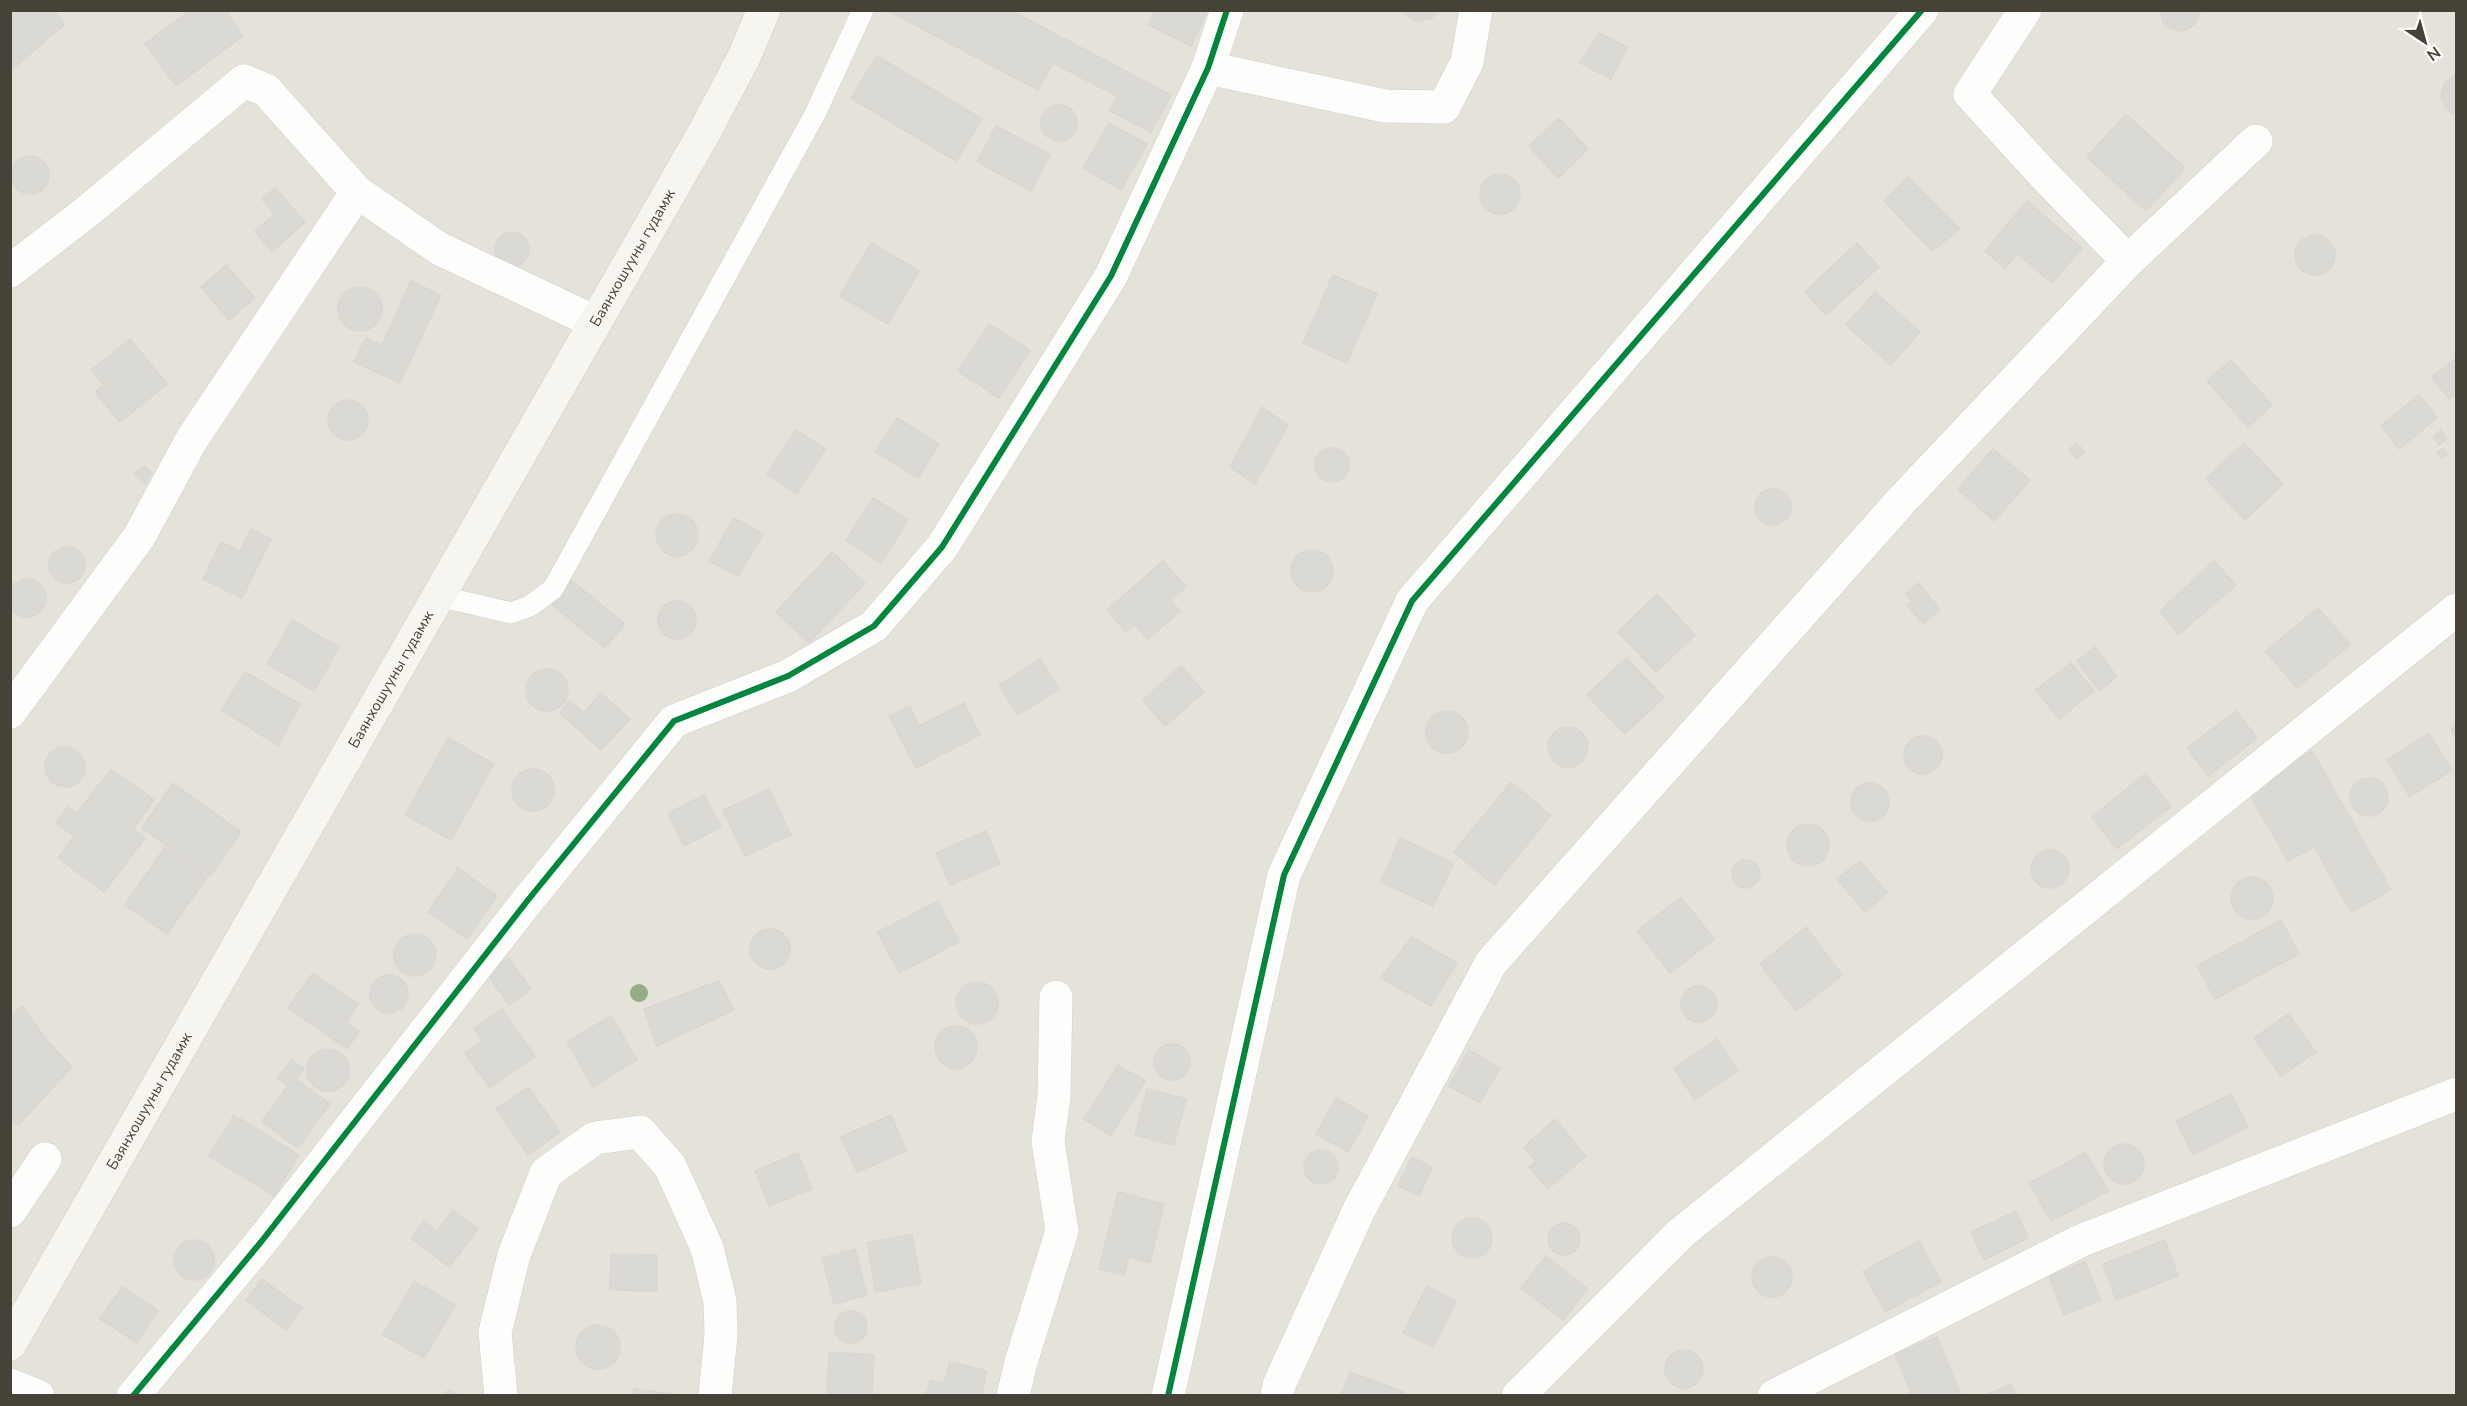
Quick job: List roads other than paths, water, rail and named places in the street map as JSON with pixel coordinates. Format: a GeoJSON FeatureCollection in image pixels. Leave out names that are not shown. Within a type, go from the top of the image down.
{"type":"FeatureCollection","features":[{"type":"Feature","properties":{"kind":"main road","name":"Баянхошууны гудамж"},"geometry":{"type":"LineString","coordinates":[[10,1344],[705,131],[744,57],[764,10]]}},
{"type":"Feature","properties":{"kind":"street"},"geometry":{"type":"LineString","coordinates":[[133,1395],[261,1242],[536,891],[674,721],[788,676],[874,626],[942,547],[1111,276],[1208,68],[1227,10]]}},
{"type":"Feature","properties":{"kind":"street"},"geometry":{"type":"LineString","coordinates":[[1208,68],[1385,106],[1444,107],[1467,62],[1476,10]]}},
{"type":"Feature","properties":{"kind":"street"},"geometry":{"type":"LineString","coordinates":[[1168,1395],[1284,875],[1412,601],[1922,10]]}},
{"type":"Feature","properties":{"kind":"street"},"geometry":{"type":"LineString","coordinates":[[2025,10],[1970,94],[2043,174],[2128,261]]}},
{"type":"Feature","properties":{"kind":"street"},"geometry":{"type":"LineString","coordinates":[[10,271],[89,210],[244,81],[266,90],[357,192],[440,249],[595,322]]}},
{"type":"Feature","properties":{"kind":"street"},"geometry":{"type":"LineString","coordinates":[[1277,1395],[1279,1385],[1359,1210],[1491,963],[1902,500],[2128,261],[2256,141]]}},
{"type":"Feature","properties":{"kind":"street"},"geometry":{"type":"LineString","coordinates":[[10,712],[139,537],[192,440],[357,192]]}},
{"type":"Feature","properties":{"kind":"street"},"geometry":{"type":"LineString","coordinates":[[1518,1395],[1681,1233],[2457,609]]}},
{"type":"Feature","properties":{"kind":"street"},"geometry":{"type":"LineString","coordinates":[[1013,1395],[1062,1231],[1048,1141],[1054,1096],[1056,997]]}},
{"type":"Feature","properties":{"kind":"street"},"geometry":{"type":"LineString","coordinates":[[1774,1395],[2080,1241],[2457,1095]]}},
{"type":"Feature","properties":{"kind":"street"},"geometry":{"type":"LineString","coordinates":[[501,1395],[495,1332],[514,1255],[546,1173],[595,1138],[640,1132],[670,1166],[708,1248],[720,1301],[721,1335],[715,1395]]}},
{"type":"Feature","properties":{"kind":"street"},"geometry":{"type":"LineString","coordinates":[[10,1212],[45,1158]]}},
{"type":"Feature","properties":{"kind":"street"},"geometry":{"type":"LineString","coordinates":[[10,1385],[38,1395]]}},
{"type":"Feature","properties":{"kind":"lane"},"geometry":{"type":"LineString","coordinates":[[439,596],[511,613],[530,606],[553,589],[815,114],[863,10]]}}]}
